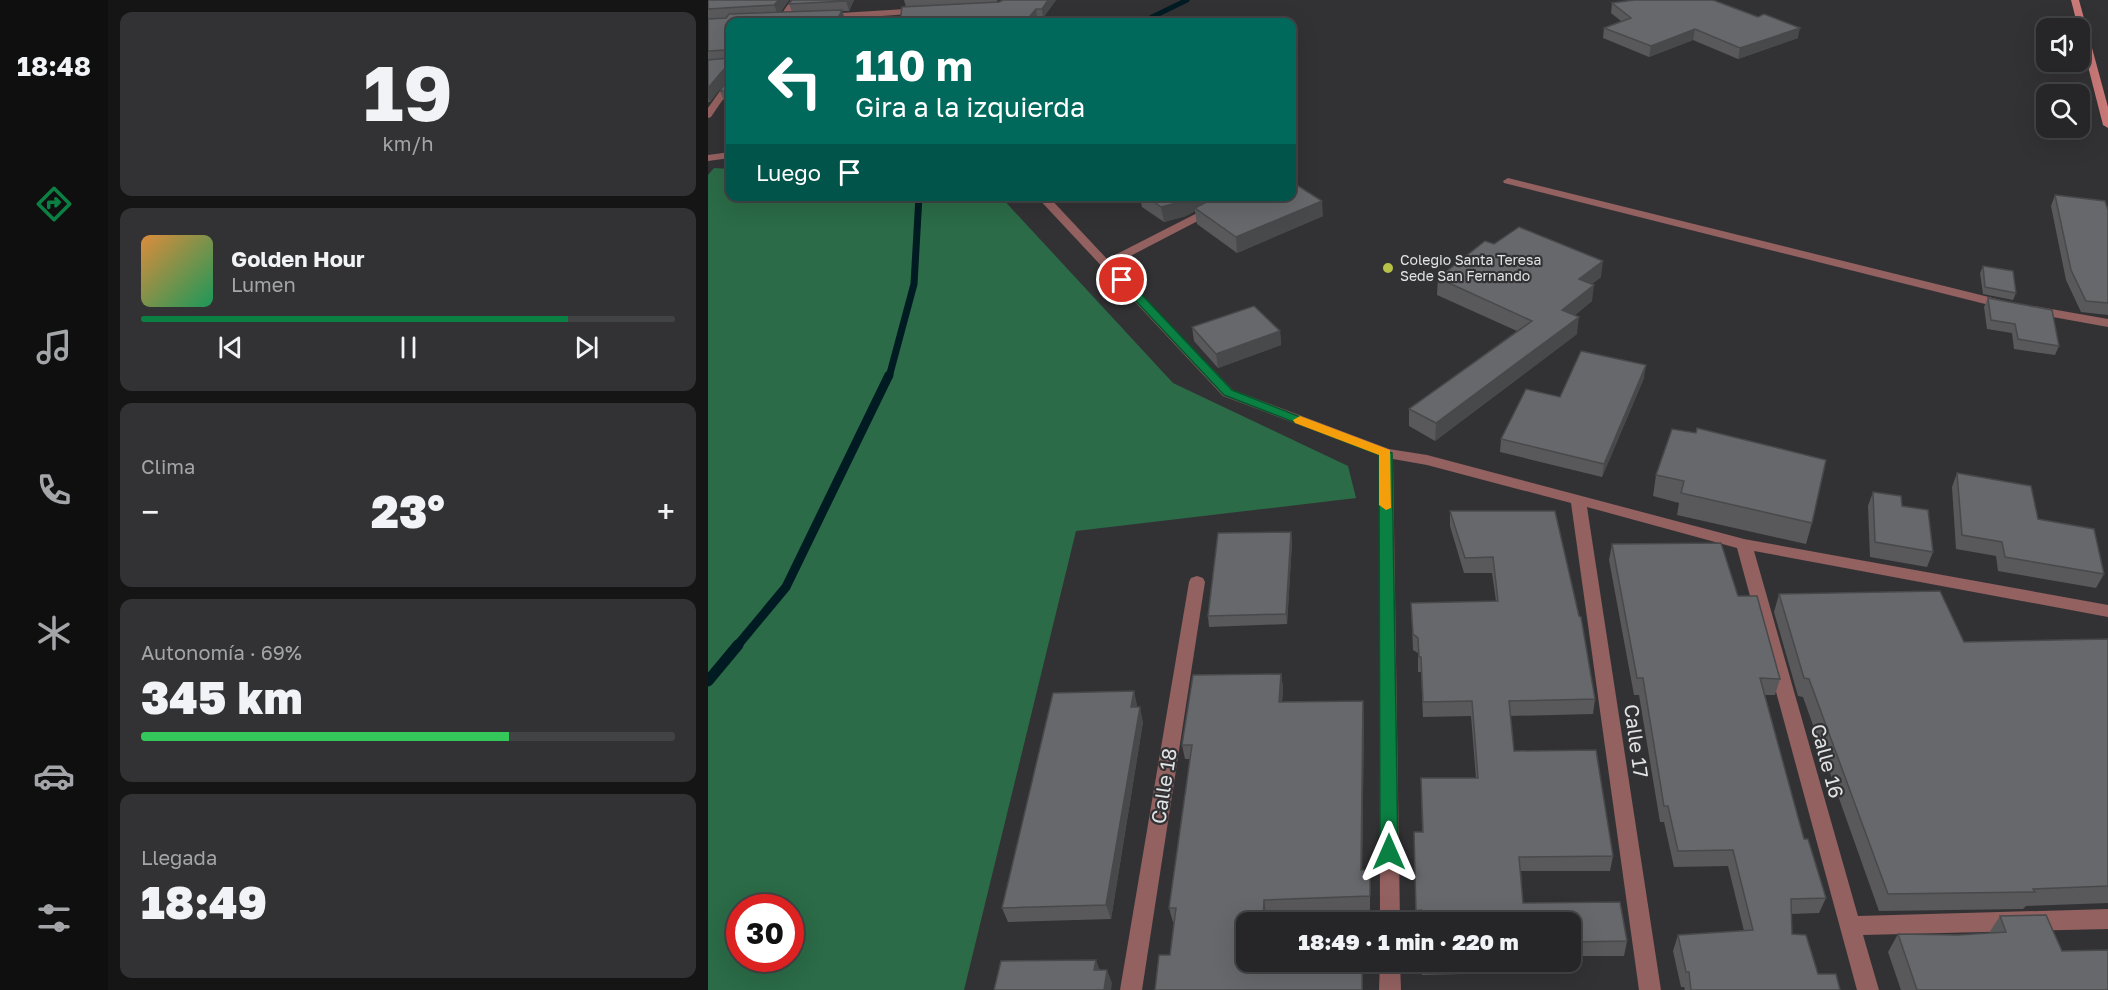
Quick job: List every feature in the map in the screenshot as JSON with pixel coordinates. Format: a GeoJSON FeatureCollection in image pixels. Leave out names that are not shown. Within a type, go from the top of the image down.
{"type":"FeatureCollection","features":[{"type":"Feature","properties":{"kind":"street"},"geometry":{"type":"LineString","coordinates":[[780,18],[795,0]]}},
{"type":"Feature","properties":{"kind":"street"},"geometry":{"type":"LineString","coordinates":[[889,18],[899,0]]}},
{"type":"Feature","properties":{"kind":"street"},"geometry":{"type":"LineString","coordinates":[[2075,0],[2108,125]]}},
{"type":"Feature","properties":{"kind":"street"},"geometry":{"type":"LineString","coordinates":[[815,17],[936,10]]}},
{"type":"Feature","properties":{"kind":"street"},"geometry":{"type":"LineString","coordinates":[[708,115],[726,89]]}},
{"type":"Feature","properties":{"kind":"street"},"geometry":{"type":"LineString","coordinates":[[708,158],[726,156]]}},
{"type":"Feature","properties":{"kind":"street"},"geometry":{"type":"LineString","coordinates":[[1508,181],[2021,308],[2108,323]]}},
{"type":"Feature","properties":{"kind":"street"},"geometry":{"type":"LineString","coordinates":[[1046,201],[1228,393],[1386,453],[1427,460],[1744,544],[2108,611]]}},
{"type":"Feature","properties":{"kind":"street"},"geometry":{"type":"LineString","coordinates":[[1107,264],[1226,202]]}},
{"type":"Feature","properties":{"kind":"street"},"geometry":{"type":"LineString","coordinates":[[1386,453],[1390,912]]}},
{"type":"Feature","properties":{"kind":"street","name":"Calle 17"},"geometry":{"type":"LineString","coordinates":[[1578,499],[1650,990]]}},
{"type":"Feature","properties":{"kind":"street","name":"Calle 16"},"geometry":{"type":"LineString","coordinates":[[1744,544],[1868,990]]}},
{"type":"Feature","properties":{"kind":"street","name":"Calle 18"},"geometry":{"type":"LineString","coordinates":[[1131,990],[1197,582]]}},
{"type":"Feature","properties":{"kind":"street"},"geometry":{"type":"LineString","coordinates":[[1850,926],[2108,920]]}},
{"type":"Feature","properties":{"kind":"street"},"geometry":{"type":"LineString","coordinates":[[1390,972],[1390,990]]}},
{"type":"Feature","properties":{"kind":"green space"},"geometry":{"type":"Polygon","coordinates":[[[714,168],[726,169],[726,201],[1005,201],[1173,383],[1348,466],[1356,498],[1076,531],[964,990],[708,990],[708,175],[714,168]]]}},
{"type":"Feature","properties":{"kind":"building"},"geometry":{"type":"Polygon","coordinates":[[[708,0],[779,0],[774,5],[708,9],[708,0]]]}},
{"type":"Feature","properties":{"kind":"building"},"geometry":{"type":"Polygon","coordinates":[[[792,0],[847,0],[789,4],[792,0]]]}},
{"type":"Feature","properties":{"kind":"building"},"geometry":{"type":"Polygon","coordinates":[[[1003,0],[1048,0],[1042,9],[1036,9],[1028,18],[901,18],[902,7],[1003,0]]]}},
{"type":"Feature","properties":{"kind":"building"},"geometry":{"type":"Polygon","coordinates":[[[1634,0],[1713,0],[1758,17],[1764,14],[1800,28],[1740,48],[1695,29],[1651,46],[1604,28],[1631,18],[1612,3],[1634,0]]]}},
{"type":"Feature","properties":{"kind":"building"},"geometry":{"type":"Polygon","coordinates":[[[842,10],[838,18],[726,18],[729,14],[842,10]]]}},
{"type":"Feature","properties":{"kind":"building"},"geometry":{"type":"Polygon","coordinates":[[[726,18],[726,50],[708,51],[708,19],[726,18]]]}},
{"type":"Feature","properties":{"kind":"building"},"geometry":{"type":"Polygon","coordinates":[[[726,58],[726,69],[708,88],[708,60],[726,58]]]}},
{"type":"Feature","properties":{"kind":"building"},"geometry":{"type":"Polygon","coordinates":[[[726,82],[726,91],[720,91],[726,82]]]}},
{"type":"Feature","properties":{"kind":"building"},"geometry":{"type":"Polygon","coordinates":[[[1296,185],[1322,201],[1236,237],[1195,208],[1208,201],[1296,201],[1296,185]]]}},
{"type":"Feature","properties":{"kind":"building"},"geometry":{"type":"Polygon","coordinates":[[[2055,195],[2105,201],[2108,210],[2108,303],[2086,301],[2071,270],[2055,195]]]}},
{"type":"Feature","properties":{"kind":"building"},"geometry":{"type":"Polygon","coordinates":[[[1153,201],[1184,201],[1161,207],[1153,201]]]}},
{"type":"Feature","properties":{"kind":"building"},"geometry":{"type":"Polygon","coordinates":[[[1519,227],[1603,261],[1579,279],[1594,285],[1562,310],[1579,317],[1436,423],[1409,409],[1532,321],[1438,278],[1485,241],[1494,244],[1519,227]]]}},
{"type":"Feature","properties":{"kind":"building"},"geometry":{"type":"Polygon","coordinates":[[[1983,266],[2013,271],[2016,293],[1985,287],[1983,266]]]}},
{"type":"Feature","properties":{"kind":"building"},"geometry":{"type":"Polygon","coordinates":[[[1988,298],[2052,310],[2059,346],[2018,339],[2015,324],[1991,320],[1988,298]]]}},
{"type":"Feature","properties":{"kind":"building"},"geometry":{"type":"Polygon","coordinates":[[[1254,306],[1280,331],[1216,354],[1192,327],[1254,306]]]}},
{"type":"Feature","properties":{"kind":"building"},"geometry":{"type":"Polygon","coordinates":[[[1581,351],[1646,365],[1604,464],[1501,439],[1526,389],[1560,397],[1581,351]]]}},
{"type":"Feature","properties":{"kind":"building"},"geometry":{"type":"Polygon","coordinates":[[[1697,428],[1826,460],[1812,523],[1681,493],[1684,481],[1656,475],[1672,429],[1696,433],[1697,428]]]}},
{"type":"Feature","properties":{"kind":"building"},"geometry":{"type":"Polygon","coordinates":[[[1957,473],[2031,486],[2038,519],[2094,529],[2104,574],[2005,557],[2002,542],[1962,535],[1957,473]]]}},
{"type":"Feature","properties":{"kind":"building"},"geometry":{"type":"Polygon","coordinates":[[[1873,492],[1901,496],[1902,506],[1928,510],[1933,552],[1875,542],[1873,492]]]}},
{"type":"Feature","properties":{"kind":"building"},"geometry":{"type":"Polygon","coordinates":[[[1450,511],[1555,511],[1581,617],[1595,699],[1509,701],[1514,751],[1596,750],[1613,856],[1519,857],[1523,903],[1620,902],[1627,941],[1581,942],[1581,912],[1416,911],[1414,832],[1423,832],[1421,778],[1478,778],[1472,701],[1423,702],[1421,657],[1419,657],[1418,638],[1413,634],[1411,603],[1498,601],[1493,557],[1465,558],[1450,511]]]}},
{"type":"Feature","properties":{"kind":"building"},"geometry":{"type":"Polygon","coordinates":[[[1291,532],[1286,614],[1208,616],[1218,533],[1291,532]]]}},
{"type":"Feature","properties":{"kind":"building"},"geometry":{"type":"Polygon","coordinates":[[[1721,543],[1738,596],[1757,596],[1780,679],[1760,678],[1804,839],[1808,839],[1826,898],[1791,899],[1792,934],[1806,935],[1818,974],[1836,974],[1840,990],[1691,990],[1689,972],[1686,972],[1678,935],[1753,930],[1733,850],[1678,851],[1668,806],[1664,806],[1643,678],[1637,678],[1612,544],[1721,543]]]}},
{"type":"Feature","properties":{"kind":"building"},"geometry":{"type":"Polygon","coordinates":[[[1940,591],[1964,642],[2108,639],[2108,886],[2033,889],[2035,892],[1888,894],[1809,679],[1804,678],[1779,594],[1940,591]]]}},
{"type":"Feature","properties":{"kind":"building"},"geometry":{"type":"Polygon","coordinates":[[[1281,674],[1279,702],[1363,701],[1361,870],[1370,870],[1370,896],[1264,900],[1263,912],[1236,912],[1236,972],[1362,972],[1362,990],[1155,990],[1159,955],[1170,955],[1176,908],[1169,908],[1192,745],[1182,745],[1193,675],[1281,674]]]}},
{"type":"Feature","properties":{"kind":"building"},"geometry":{"type":"Polygon","coordinates":[[[1134,691],[1131,707],[1140,707],[1106,905],[1002,908],[1053,693],[1134,691]]]}},
{"type":"Feature","properties":{"kind":"building"},"geometry":{"type":"Polygon","coordinates":[[[2046,915],[2062,951],[2108,950],[2108,990],[1917,990],[1898,934],[1958,935],[2006,932],[2000,916],[2046,915]]]}},
{"type":"Feature","properties":{"kind":"building"},"geometry":{"type":"Polygon","coordinates":[[[1096,960],[1094,970],[1107,970],[1104,990],[994,990],[1001,961],[1096,960]]]}},
{"type":"Feature","properties":{"kind":"waterway"},"geometry":{"type":"LineString","coordinates":[[1150,18],[1187,0]]}},
{"type":"Feature","properties":{"kind":"waterway"},"geometry":{"type":"LineString","coordinates":[[889,377],[914,284],[919,201]]}},
{"type":"Feature","properties":{"kind":"waterway"},"geometry":{"type":"LineString","coordinates":[[737,646],[786,587],[889,375]]}},
{"type":"Feature","properties":{"kind":"waterway"},"geometry":{"type":"LineString","coordinates":[[708,681],[738,645]]}},
{"type":"Feature","properties":{"kind":"slow traffic"},"geometry":{"type":"LineString","coordinates":[[1300,420],[1386,453],[1386,505]]}},
{"type":"Feature","properties":{"kind":"place","name":"Colegio Santa Teresa Sede San Fernando"},"geometry":{"type":"Point","coordinates":[1388,268]}},
{"type":"Feature","properties":{"kind":"route"},"geometry":{"type":"LineString","coordinates":[[1122,280],[1228,393],[1386,453],[1389,852]]}}]}
